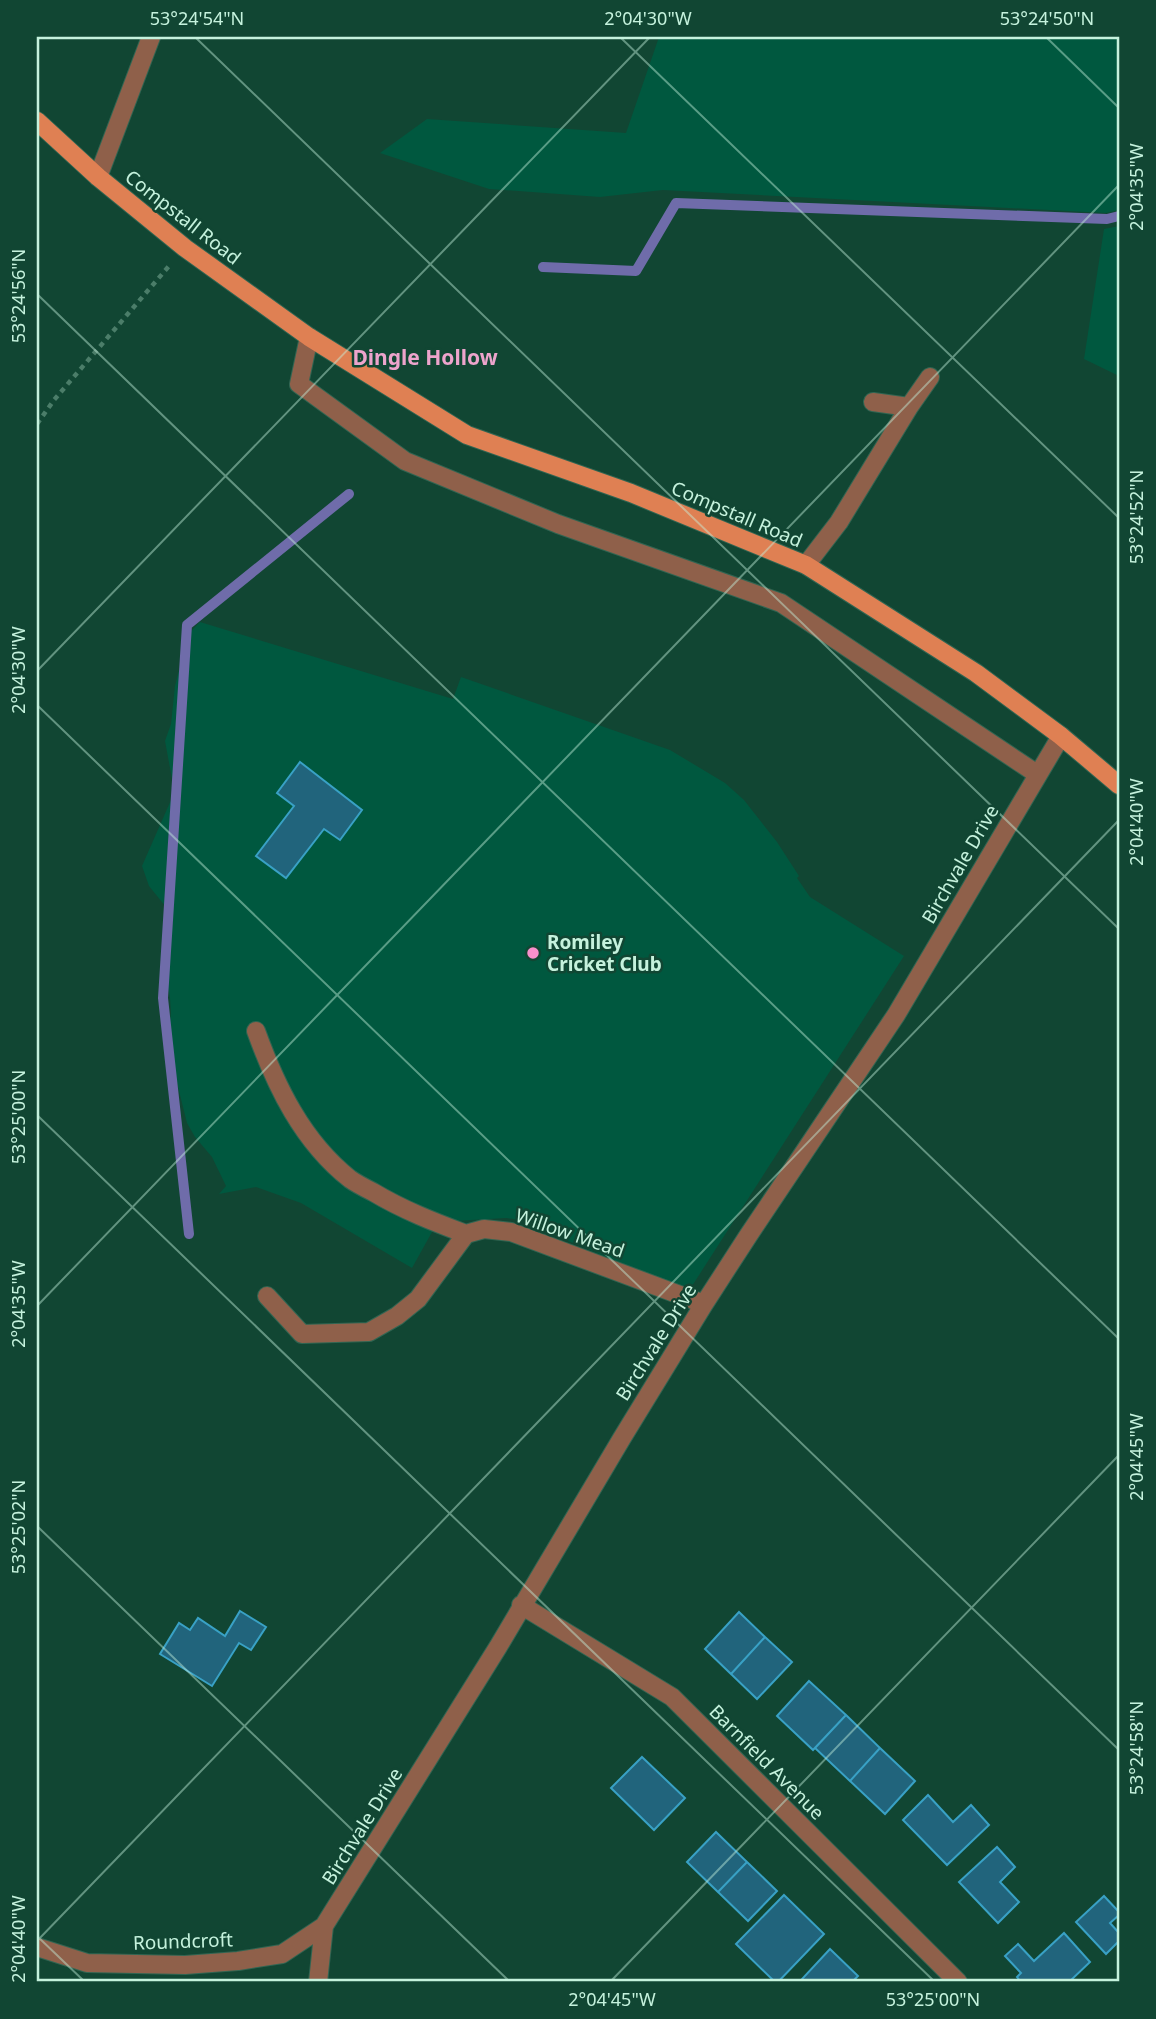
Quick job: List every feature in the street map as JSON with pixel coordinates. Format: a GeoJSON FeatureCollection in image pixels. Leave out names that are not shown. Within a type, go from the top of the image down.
{"type":"FeatureCollection","features":[{"type":"Feature","properties":{"kind":"main road","name":"Compstall Road"},"geometry":{"type":"LineString","coordinates":[[37,121],[98,177],[185,248],[309,337],[467,435],[631,493],[806,565],[976,673],[1061,736],[1119,785]]}},
{"type":"Feature","properties":{"kind":"street"},"geometry":{"type":"LineString","coordinates":[[98,177],[151,37]]}},
{"type":"Feature","properties":{"kind":"street"},"geometry":{"type":"LineString","coordinates":[[309,337],[299,383],[405,461],[558,524],[781,603],[1037,774]]}},
{"type":"Feature","properties":{"kind":"street"},"geometry":{"type":"LineString","coordinates":[[806,565],[839,522],[930,377]]}},
{"type":"Feature","properties":{"kind":"street"},"geometry":{"type":"LineString","coordinates":[[873,402],[909,407]]}},
{"type":"Feature","properties":{"kind":"street","name":"Birchvale Drive"},"geometry":{"type":"LineString","coordinates":[[318,1982],[324,1926],[498,1647],[704,1304],[896,1015],[1061,736]]}},
{"type":"Feature","properties":{"kind":"street"},"geometry":{"type":"LineString","coordinates":[[256,1031],[272,1074],[296,1118],[319,1150],[351,1180],[399,1208],[466,1234],[418,1299],[397,1316],[369,1332],[302,1334],[267,1296]]}},
{"type":"Feature","properties":{"kind":"street","name":"Willow Mead"},"geometry":{"type":"LineString","coordinates":[[466,1234],[484,1229],[511,1232],[704,1304]]}},
{"type":"Feature","properties":{"kind":"street","name":"Barnfield Avenue"},"geometry":{"type":"LineString","coordinates":[[521,1605],[672,1697],[958,1982]]}},
{"type":"Feature","properties":{"kind":"street","name":"Roundcroft"},"geometry":{"type":"LineString","coordinates":[[37,1947],[87,1962],[185,1965],[282,1954],[324,1926]]}},
{"type":"Feature","properties":{"kind":"path"},"geometry":{"type":"LineString","coordinates":[[37,424],[54,400],[185,248]]}},
{"type":"Feature","properties":{"kind":"green space"},"geometry":{"type":"Polygon","coordinates":[[[659,37],[1119,37],[1119,210],[1106,213],[663,190],[600,197],[489,189],[380,153],[427,119],[626,133],[659,37]]]}},
{"type":"Feature","properties":{"kind":"green space"},"geometry":{"type":"Polygon","coordinates":[[[1119,226],[1119,376],[1084,359],[1104,229],[1119,226]]]}},
{"type":"Feature","properties":{"kind":"green space","name":"Romiley Cricket Club"},"geometry":{"type":"Polygon","coordinates":[[[200,622],[453,699],[461,677],[670,750],[725,783],[744,800],[777,842],[810,897],[904,956],[692,1286],[676,1285],[506,1218],[454,1221],[432,1232],[412,1268],[301,1203],[256,1187],[219,1194],[226,1186],[212,1157],[187,1123],[172,1063],[170,998],[166,976],[167,949],[173,921],[170,912],[149,886],[142,866],[171,800],[173,784],[165,741],[171,724],[175,686],[188,634],[200,622]]]}},
{"type":"Feature","properties":{"kind":"building"},"geometry":{"type":"Polygon","coordinates":[[[300,762],[362,810],[340,840],[324,829],[286,878],[256,856],[294,806],[277,793],[300,762]]]}},
{"type":"Feature","properties":{"kind":"building"},"geometry":{"type":"Polygon","coordinates":[[[240,1611],[266,1627],[251,1650],[239,1643],[212,1686],[160,1654],[179,1623],[190,1630],[198,1618],[225,1636],[240,1611]]]}},
{"type":"Feature","properties":{"kind":"building"},"geometry":{"type":"Polygon","coordinates":[[[739,1612],[765,1637],[731,1674],[705,1649],[739,1612]]]}},
{"type":"Feature","properties":{"kind":"building"},"geometry":{"type":"Polygon","coordinates":[[[765,1637],[792,1662],[757,1699],[731,1674],[765,1637]]]}},
{"type":"Feature","properties":{"kind":"building"},"geometry":{"type":"Polygon","coordinates":[[[809,1681],[846,1715],[813,1750],[777,1716],[809,1681]]]}},
{"type":"Feature","properties":{"kind":"building"},"geometry":{"type":"Polygon","coordinates":[[[846,1715],[880,1748],[850,1781],[815,1748],[846,1715]]]}},
{"type":"Feature","properties":{"kind":"building"},"geometry":{"type":"Polygon","coordinates":[[[880,1748],[915,1781],[885,1814],[850,1781],[880,1748]]]}},
{"type":"Feature","properties":{"kind":"building"},"geometry":{"type":"Polygon","coordinates":[[[642,1757],[685,1798],[654,1830],[611,1788],[642,1757]]]}},
{"type":"Feature","properties":{"kind":"building"},"geometry":{"type":"Polygon","coordinates":[[[928,1795],[953,1822],[971,1805],[989,1825],[947,1865],[903,1820],[928,1795]]]}},
{"type":"Feature","properties":{"kind":"building"},"geometry":{"type":"Polygon","coordinates":[[[716,1832],[747,1862],[718,1892],[687,1862],[716,1832]]]}},
{"type":"Feature","properties":{"kind":"building"},"geometry":{"type":"Polygon","coordinates":[[[997,1847],[1015,1867],[1000,1882],[1019,1902],[998,1923],[959,1882],[997,1847]]]}},
{"type":"Feature","properties":{"kind":"building"},"geometry":{"type":"Polygon","coordinates":[[[747,1862],[777,1891],[748,1921],[718,1892],[747,1862]]]}},
{"type":"Feature","properties":{"kind":"building"},"geometry":{"type":"Polygon","coordinates":[[[784,1895],[824,1934],[775,1982],[736,1944],[784,1895]]]}},
{"type":"Feature","properties":{"kind":"building"},"geometry":{"type":"Polygon","coordinates":[[[1104,1896],[1119,1912],[1110,1923],[1119,1933],[1119,1941],[1106,1954],[1076,1922],[1104,1896]]]}},
{"type":"Feature","properties":{"kind":"building"},"geometry":{"type":"Polygon","coordinates":[[[1064,1933],[1090,1962],[1069,1982],[1021,1982],[1017,1977],[1021,1973],[1005,1956],[1018,1944],[1034,1961],[1064,1933]]]}},
{"type":"Feature","properties":{"kind":"building"},"geometry":{"type":"Polygon","coordinates":[[[830,1949],[858,1976],[852,1982],[804,1982],[802,1979],[830,1949]]]}},
{"type":"Feature","properties":{"kind":"waterway"},"geometry":{"type":"LineString","coordinates":[[543,267],[636,271],[676,203],[1107,219],[1119,216]]}},
{"type":"Feature","properties":{"kind":"waterway"},"geometry":{"type":"LineString","coordinates":[[189,1234],[163,998],[187,625],[349,494]]}},
{"type":"Feature","properties":{"kind":"place","name":"Romiley Cricket Club"},"geometry":{"type":"Point","coordinates":[533,953]}},
{"type":"Feature","properties":{"kind":"district","name":"Dingle Hollow"},"geometry":{"type":"Point","coordinates":[425,357]}}]}
